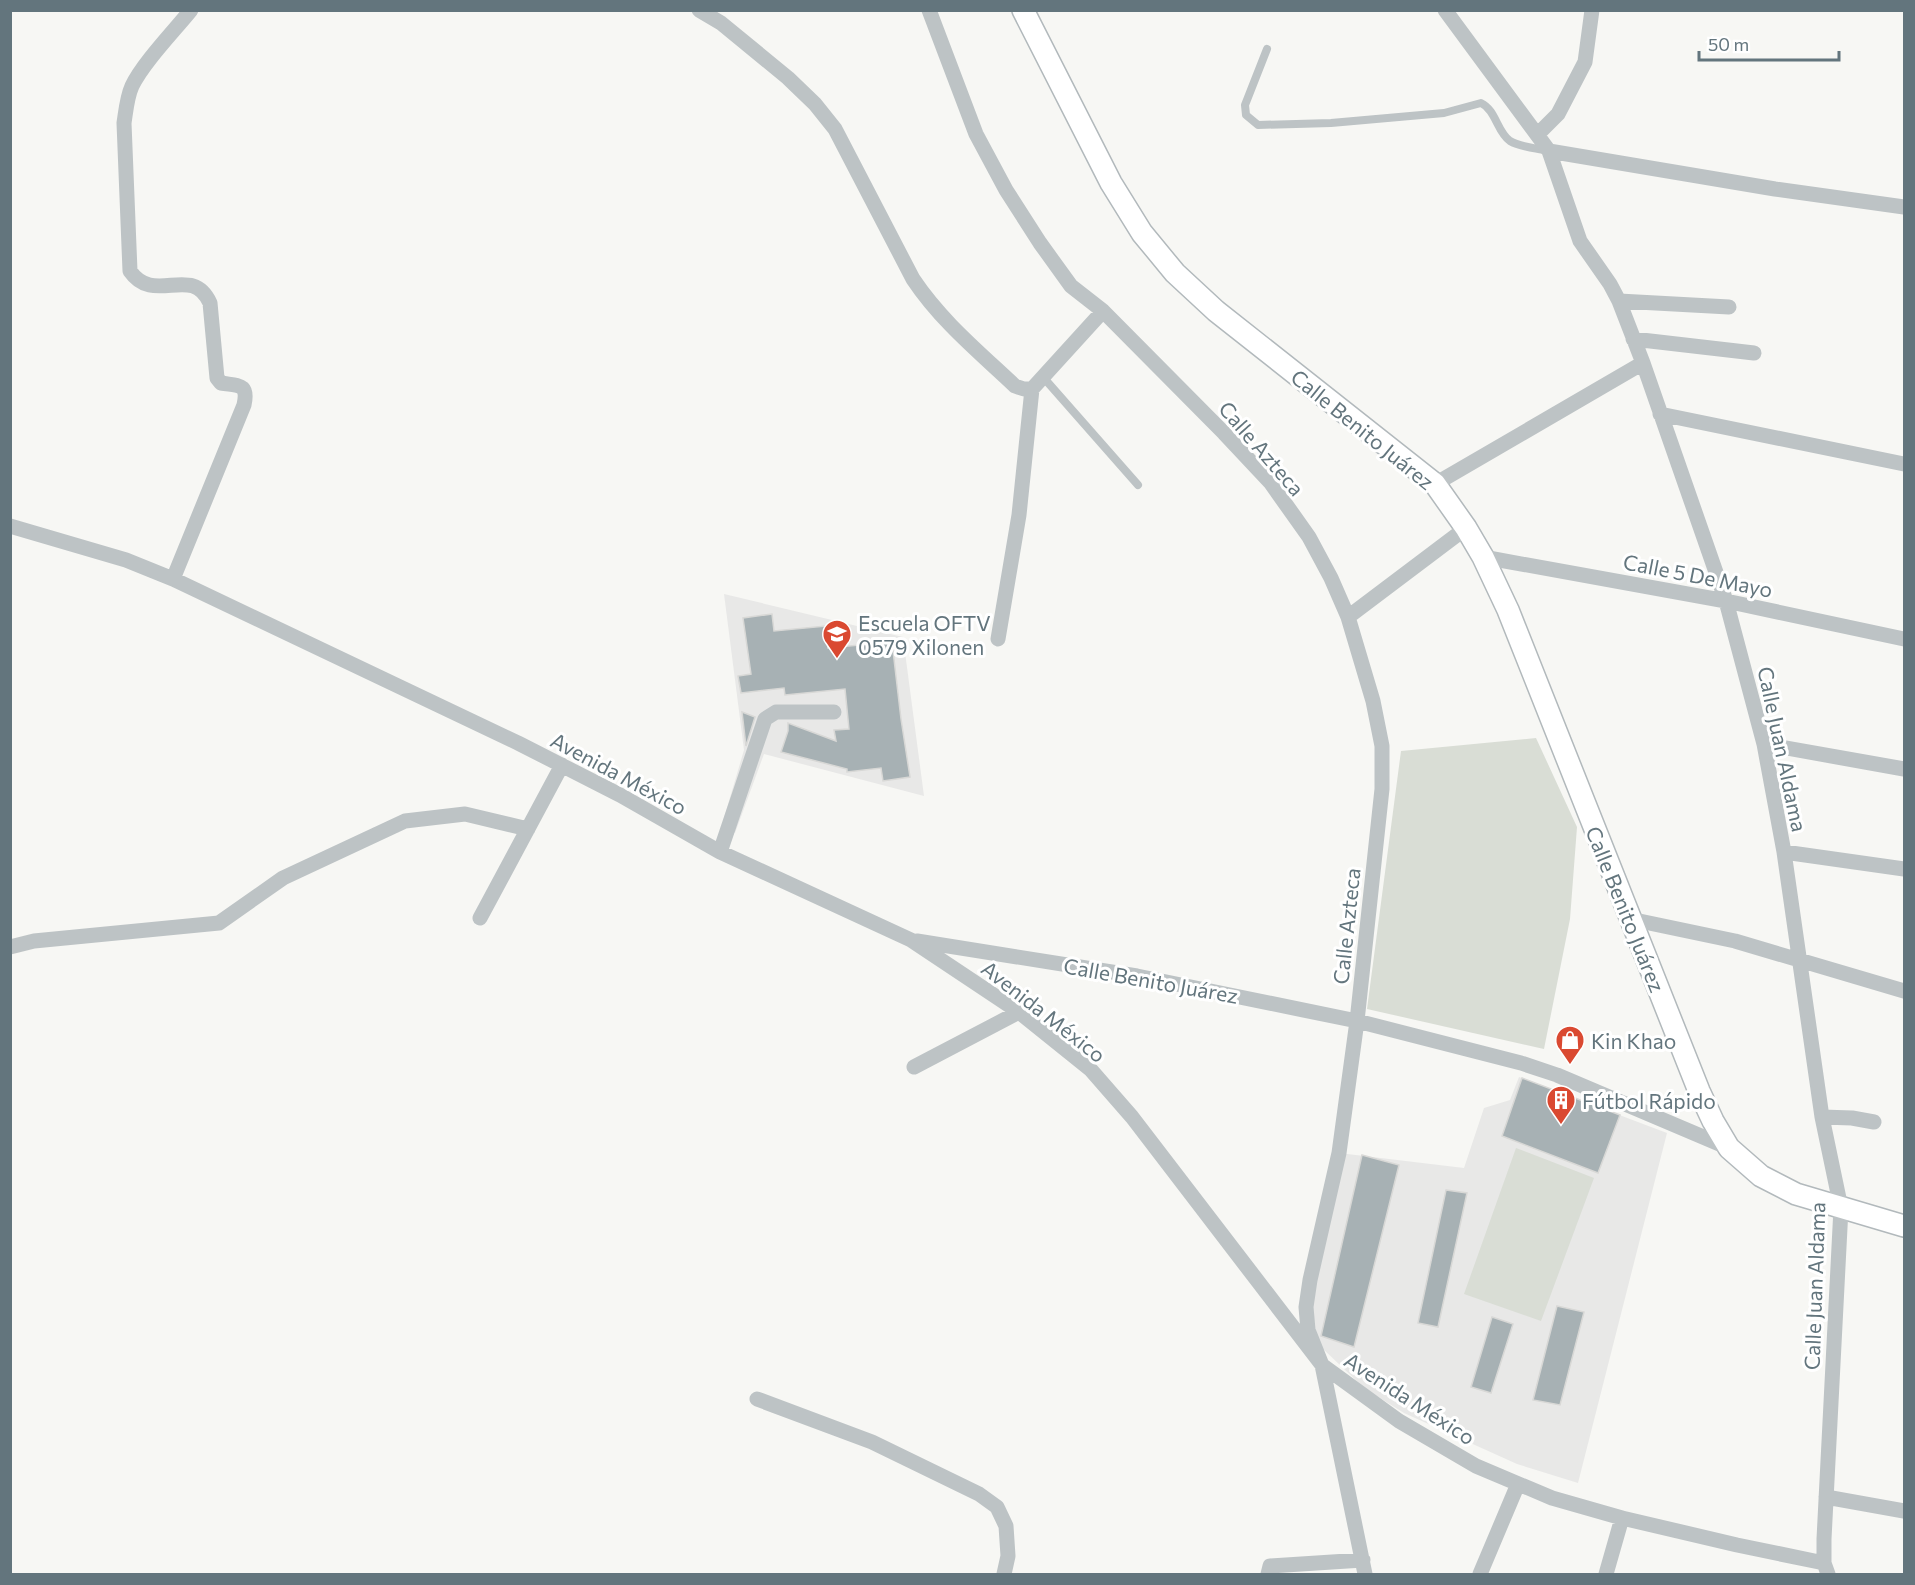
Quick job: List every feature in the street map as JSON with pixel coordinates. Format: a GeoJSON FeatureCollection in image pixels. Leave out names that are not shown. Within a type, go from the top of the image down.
{"type":"FeatureCollection","features":[{"type":"Feature","properties":{"kind":"main road","name":"Calle Benito Juárez"},"geometry":{"type":"LineString","coordinates":[[1023,10],[1111,183],[1142,233],[1175,273],[1216,311],[1436,484],[1484,557],[1508,609],[1699,1091],[1728,1148]]}},
{"type":"Feature","properties":{"kind":"main road"},"geometry":{"type":"LineString","coordinates":[[1728,1148],[1761,1176],[1796,1194],[1905,1226]]}},
{"type":"Feature","properties":{"kind":"street"},"geometry":{"type":"LineString","coordinates":[[173,579],[246,396],[245,390],[241,387],[221,383],[217,378],[210,303],[206,294],[198,287],[188,284],[151,286],[142,284],[130,271],[124,123],[126,103],[132,85],[143,69],[191,10]]}},
{"type":"Feature","properties":{"kind":"street"},"geometry":{"type":"LineString","coordinates":[[699,10],[721,23],[788,78],[815,104],[835,129],[913,279],[926,299],[944,320],[1015,386],[1032,389]]}},
{"type":"Feature","properties":{"kind":"street","name":"Calle Azteca"},"geometry":{"type":"LineString","coordinates":[[929,10],[976,134],[1006,190],[1071,286],[1103,311],[1224,433],[1270,482],[1309,537],[1331,578],[1348,617],[1373,701],[1382,746],[1382,789],[1357,1021],[1339,1153],[1306,1306],[1308,1330],[1322,1365],[1364,1567]]}},
{"type":"Feature","properties":{"kind":"street","name":"Calle Juan Aldama"},"geometry":{"type":"LineString","coordinates":[[1445,10],[1549,151],[1580,241],[1619,301],[1726,601],[1764,744],[1784,852],[1822,1117],[1840,1208],[1826,1497],[1826,1569]]}},
{"type":"Feature","properties":{"kind":"street"},"geometry":{"type":"LineString","coordinates":[[1537,135],[1558,114],[1585,62],[1592,10]]}},
{"type":"Feature","properties":{"kind":"street"},"geometry":{"type":"LineString","coordinates":[[1549,151],[1775,189],[1905,207]]}},
{"type":"Feature","properties":{"kind":"street"},"geometry":{"type":"LineString","coordinates":[[1619,301],[1729,307]]}},
{"type":"Feature","properties":{"kind":"street"},"geometry":{"type":"LineString","coordinates":[[998,639],[1019,515],[1032,389],[1103,311]]}},
{"type":"Feature","properties":{"kind":"street"},"geometry":{"type":"LineString","coordinates":[[1633,339],[1754,353]]}},
{"type":"Feature","properties":{"kind":"street"},"geometry":{"type":"LineString","coordinates":[[1436,484],[1643,363]]}},
{"type":"Feature","properties":{"kind":"street"},"geometry":{"type":"LineString","coordinates":[[1660,414],[1905,464]]}},
{"type":"Feature","properties":{"kind":"street","name":"Avenida México"},"geometry":{"type":"LineString","coordinates":[[10,526],[126,560],[173,579],[562,765],[720,852],[911,940],[1019,1012],[1090,1070],[1132,1118],[1322,1365],[1399,1421],[1476,1466],[1552,1498],[1622,1518],[1826,1569]]}},
{"type":"Feature","properties":{"kind":"street"},"geometry":{"type":"LineString","coordinates":[[1348,617],[1466,528]]}},
{"type":"Feature","properties":{"kind":"street","name":"Calle 5 De Mayo"},"geometry":{"type":"LineString","coordinates":[[1484,557],[1726,601],[1905,639]]}},
{"type":"Feature","properties":{"kind":"street"},"geometry":{"type":"LineString","coordinates":[[720,852],[765,719],[776,712],[834,712]]}},
{"type":"Feature","properties":{"kind":"street"},"geometry":{"type":"LineString","coordinates":[[1764,744],[1905,769]]}},
{"type":"Feature","properties":{"kind":"street"},"geometry":{"type":"LineString","coordinates":[[480,918],[562,765]]}},
{"type":"Feature","properties":{"kind":"street"},"geometry":{"type":"LineString","coordinates":[[10,947],[34,941],[219,923],[283,878],[405,821],[465,814],[528,829]]}},
{"type":"Feature","properties":{"kind":"street"},"geometry":{"type":"LineString","coordinates":[[1784,852],[1905,869]]}},
{"type":"Feature","properties":{"kind":"street"},"geometry":{"type":"LineString","coordinates":[[1630,919],[1735,941],[1905,991]]}},
{"type":"Feature","properties":{"kind":"street","name":"Calle Benito Juárez"},"geometry":{"type":"LineString","coordinates":[[911,940],[1137,976],[1357,1021],[1521,1063],[1557,1075],[1728,1148]]}},
{"type":"Feature","properties":{"kind":"street"},"geometry":{"type":"LineString","coordinates":[[914,1067],[1019,1012]]}},
{"type":"Feature","properties":{"kind":"street"},"geometry":{"type":"LineString","coordinates":[[1822,1117],[1852,1118],[1874,1122]]}},
{"type":"Feature","properties":{"kind":"street"},"geometry":{"type":"LineString","coordinates":[[757,1399],[872,1442],[979,1494],[997,1507],[1006,1526],[1008,1556],[1004,1575]]}},
{"type":"Feature","properties":{"kind":"street"},"geometry":{"type":"LineString","coordinates":[[1480,1575],[1518,1484]]}},
{"type":"Feature","properties":{"kind":"street"},"geometry":{"type":"LineString","coordinates":[[1826,1497],[1905,1511]]}},
{"type":"Feature","properties":{"kind":"street"},"geometry":{"type":"LineString","coordinates":[[1606,1575],[1622,1518]]}},
{"type":"Feature","properties":{"kind":"street"},"geometry":{"type":"LineString","coordinates":[[1268,1575],[1270,1566],[1364,1567]]}},
{"type":"Feature","properties":{"kind":"lane"},"geometry":{"type":"LineString","coordinates":[[1267,49],[1245,105],[1246,115],[1258,125],[1331,123],[1444,113],[1481,103],[1487,106],[1508,140],[1549,151]]}},
{"type":"Feature","properties":{"kind":"lane"},"geometry":{"type":"LineString","coordinates":[[1043,377],[1138,485]]}},
{"type":"Feature","properties":{"kind":"shaded area"},"geometry":{"type":"Polygon","coordinates":[[[724,594],[903,637],[924,796],[764,754],[735,833],[721,828],[744,750],[724,594]]]}},
{"type":"Feature","properties":{"kind":"shaded area"},"geometry":{"type":"Polygon","coordinates":[[[1536,738],[1577,827],[1570,919],[1544,1049],[1367,1009],[1401,751],[1536,738]]]}},
{"type":"Feature","properties":{"kind":"shaded area"},"geometry":{"type":"Polygon","coordinates":[[[1519,1077],[1667,1133],[1578,1483],[1517,1464],[1404,1413],[1364,1388],[1321,1347],[1306,1307],[1339,1153],[1464,1168],[1484,1108],[1510,1100],[1519,1077]]]}},
{"type":"Feature","properties":{"kind":"shaded area"},"geometry":{"type":"Polygon","coordinates":[[[1516,1148],[1594,1178],[1541,1321],[1464,1294],[1516,1148]]]}},
{"type":"Feature","properties":{"kind":"building"},"geometry":{"type":"Polygon","coordinates":[[[772,614],[774,631],[826,626],[828,648],[892,642],[910,777],[883,781],[881,768],[847,772],[847,769],[781,752],[788,731],[788,723],[836,741],[834,730],[849,729],[845,689],[785,695],[784,688],[741,693],[738,676],[751,674],[743,618],[772,614]]]}},
{"type":"Feature","properties":{"kind":"building"},"geometry":{"type":"Polygon","coordinates":[[[742,712],[755,717],[746,746],[742,712]]]}},
{"type":"Feature","properties":{"kind":"building","name":"Fútbol Rápido"},"geometry":{"type":"Polygon","coordinates":[[[1522,1078],[1620,1115],[1598,1173],[1502,1136],[1522,1078]]]}},
{"type":"Feature","properties":{"kind":"building"},"geometry":{"type":"Polygon","coordinates":[[[1362,1155],[1399,1165],[1354,1347],[1321,1336],[1362,1155]]]}},
{"type":"Feature","properties":{"kind":"building"},"geometry":{"type":"Polygon","coordinates":[[[1446,1190],[1467,1193],[1438,1327],[1418,1323],[1446,1190]]]}},
{"type":"Feature","properties":{"kind":"building"},"geometry":{"type":"Polygon","coordinates":[[[1557,1306],[1584,1312],[1560,1405],[1533,1400],[1557,1306]]]}},
{"type":"Feature","properties":{"kind":"building"},"geometry":{"type":"Polygon","coordinates":[[[1492,1317],[1513,1324],[1491,1393],[1471,1387],[1492,1317]]]}},
{"type":"Feature","properties":{"kind":"place","name":"Escuela OFTV 0579 Xilonen"},"geometry":{"type":"Point","coordinates":[837,660]}},
{"type":"Feature","properties":{"kind":"place","name":"Kin Khao"},"geometry":{"type":"Point","coordinates":[1570,1066]}},
{"type":"Feature","properties":{"kind":"place","name":"Fútbol Rápido"},"geometry":{"type":"Point","coordinates":[1561,1126]}}]}
